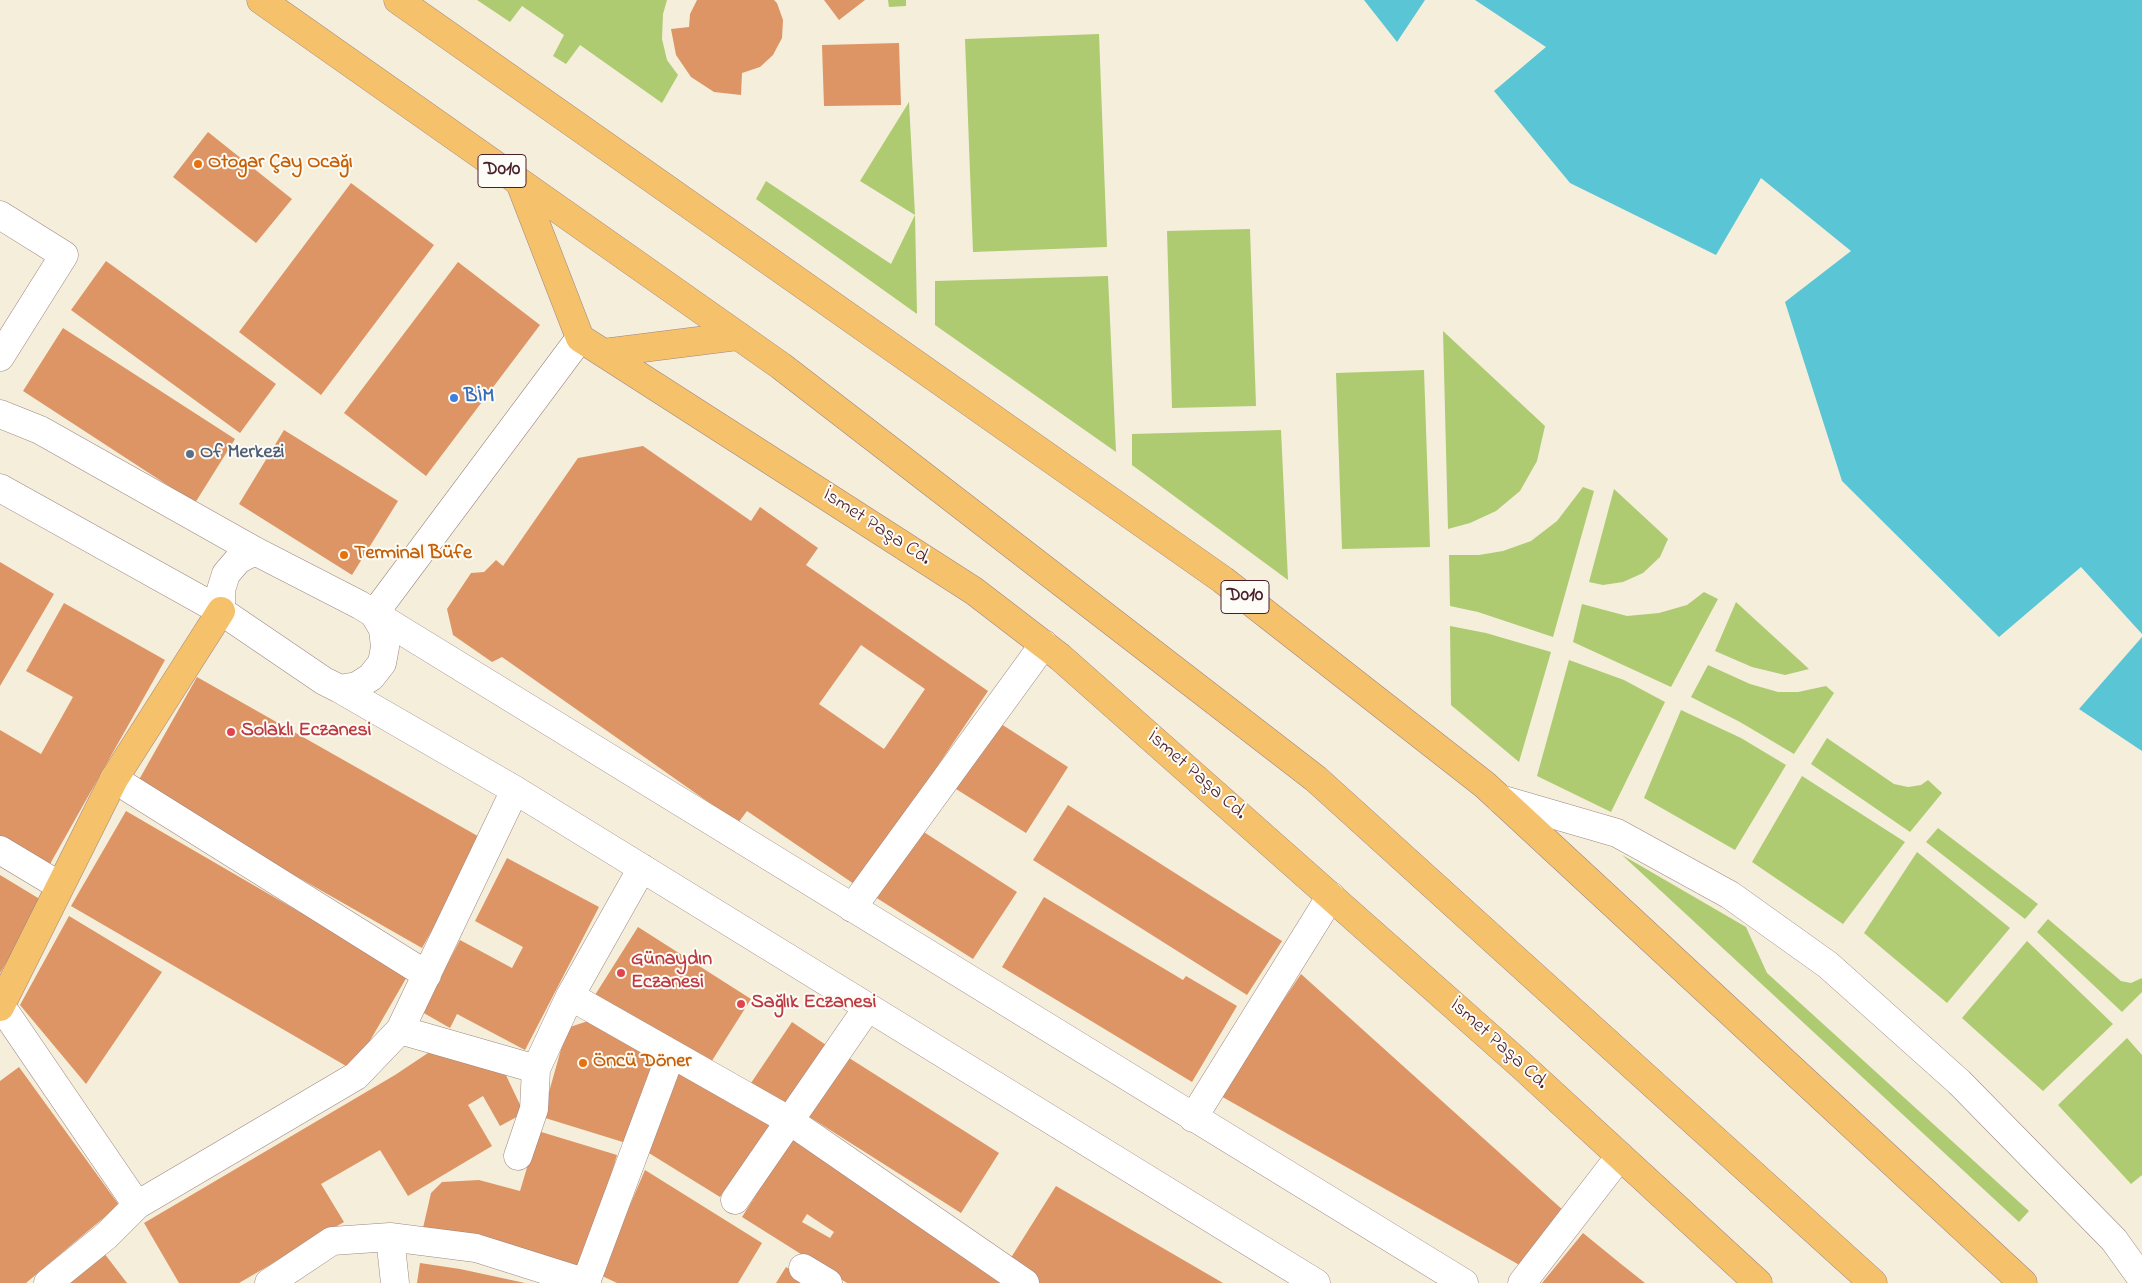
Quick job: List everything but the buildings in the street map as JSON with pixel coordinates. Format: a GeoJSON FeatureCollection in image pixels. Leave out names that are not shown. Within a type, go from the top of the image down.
{"type":"FeatureCollection","features":[{"type":"Feature","properties":{"kind":"main road","name":"D010"},"geometry":{"type":"LineString","coordinates":[[398,0],[1223,580],[1485,785],[2022,1283]]}},
{"type":"Feature","properties":{"kind":"main road","name":"D010"},"geometry":{"type":"LineString","coordinates":[[264,2],[788,372],[1316,779],[1873,1283]]}},
{"type":"Feature","properties":{"kind":"main road"},"geometry":{"type":"LineString","coordinates":[[520,183],[580,338]]}},
{"type":"Feature","properties":{"kind":"main road"},"geometry":{"type":"LineString","coordinates":[[603,353],[738,336]]}},
{"type":"Feature","properties":{"kind":"main road","name":"İsmet Paşa Cd."},"geometry":{"type":"LineString","coordinates":[[580,338],[974,591],[1044,644],[1521,1065],[1758,1283]]}},
{"type":"Feature","properties":{"kind":"main road"},"geometry":{"type":"LineString","coordinates":[[0,1006],[114,779],[221,611]]}},
{"type":"Feature","properties":{"kind":"street"},"geometry":{"type":"LineString","coordinates":[[0,215],[64,255],[0,357]]}},
{"type":"Feature","properties":{"kind":"street"},"geometry":{"type":"LineString","coordinates":[[367,610],[580,338]]}},
{"type":"Feature","properties":{"kind":"street"},"geometry":{"type":"LineString","coordinates":[[0,414],[40,430],[255,551],[367,610],[449,658],[1193,1118],[1464,1283]]}},
{"type":"Feature","properties":{"kind":"street"},"geometry":{"type":"LineString","coordinates":[[1,491],[221,611],[332,685],[516,790],[1316,1283]]}},
{"type":"Feature","properties":{"kind":"street"},"geometry":{"type":"LineString","coordinates":[[221,611],[221,590],[226,574],[238,560],[255,551]]}},
{"type":"Feature","properties":{"kind":"street"},"geometry":{"type":"LineString","coordinates":[[332,685],[357,686],[371,677],[382,663],[385,646],[382,629],[367,610]]}},
{"type":"Feature","properties":{"kind":"street"},"geometry":{"type":"LineString","coordinates":[[852,908],[1044,644]]}},
{"type":"Feature","properties":{"kind":"street"},"geometry":{"type":"LineString","coordinates":[[114,779],[426,975]]}},
{"type":"Feature","properties":{"kind":"street"},"geometry":{"type":"LineString","coordinates":[[48,1283],[106,1236],[136,1205],[356,1076],[400,1030],[516,790]]}},
{"type":"Feature","properties":{"kind":"street"},"geometry":{"type":"LineString","coordinates":[[1500,799],[1617,833],[1730,895],[1828,965],[1966,1089],[2114,1240],[2142,1279]]}},
{"type":"Feature","properties":{"kind":"street"},"geometry":{"type":"LineString","coordinates":[[0,850],[60,886]]}},
{"type":"Feature","properties":{"kind":"street"},"geometry":{"type":"LineString","coordinates":[[518,1156],[534,1109],[536,1069],[570,996],[642,868]]}},
{"type":"Feature","properties":{"kind":"street"},"geometry":{"type":"LineString","coordinates":[[1193,1118],[1331,896]]}},
{"type":"Feature","properties":{"kind":"street"},"geometry":{"type":"LineString","coordinates":[[570,996],[790,1121],[1025,1283]]}},
{"type":"Feature","properties":{"kind":"street"},"geometry":{"type":"LineString","coordinates":[[0,1006],[136,1205]]}},
{"type":"Feature","properties":{"kind":"street"},"geometry":{"type":"LineString","coordinates":[[735,1200],[868,1007]]}},
{"type":"Feature","properties":{"kind":"street"},"geometry":{"type":"LineString","coordinates":[[400,1030],[536,1069]]}},
{"type":"Feature","properties":{"kind":"street"},"geometry":{"type":"LineString","coordinates":[[269,1283],[332,1241],[390,1237],[476,1248],[586,1283],[671,1054]]}},
{"type":"Feature","properties":{"kind":"street"},"geometry":{"type":"LineString","coordinates":[[1522,1283],[1620,1156]]}},
{"type":"Feature","properties":{"kind":"street"},"geometry":{"type":"LineString","coordinates":[[390,1237],[395,1283]]}},
{"type":"Feature","properties":{"kind":"street"},"geometry":{"type":"LineString","coordinates":[[803,1268],[828,1283]]}},
{"type":"Feature","properties":{"kind":"green space"},"geometry":{"type":"Polygon","coordinates":[[[477,0],[667,0],[663,14],[662,39],[667,60],[678,75],[662,103],[580,45],[566,64],[553,56],[564,35],[522,6],[510,22],[477,0]]]}},
{"type":"Feature","properties":{"kind":"green space"},"geometry":{"type":"Polygon","coordinates":[[[888,0],[906,0],[906,6],[889,7],[888,0]]]}},
{"type":"Feature","properties":{"kind":"green space"},"geometry":{"type":"Polygon","coordinates":[[[1099,34],[1107,247],[973,252],[965,39],[1099,34]]]}},
{"type":"Feature","properties":{"kind":"green space"},"geometry":{"type":"Polygon","coordinates":[[[909,102],[915,215],[860,181],[909,102]]]}},
{"type":"Feature","properties":{"kind":"green space"},"geometry":{"type":"Polygon","coordinates":[[[766,181],[891,264],[915,215],[917,314],[756,199],[766,181]]]}},
{"type":"Feature","properties":{"kind":"green space"},"geometry":{"type":"Polygon","coordinates":[[[1250,229],[1256,406],[1172,408],[1167,231],[1250,229]]]}},
{"type":"Feature","properties":{"kind":"green space"},"geometry":{"type":"Polygon","coordinates":[[[1108,276],[1116,452],[935,325],[935,281],[1108,276]]]}},
{"type":"Feature","properties":{"kind":"green space"},"geometry":{"type":"Polygon","coordinates":[[[1443,331],[1545,426],[1537,461],[1520,491],[1496,511],[1470,523],[1448,529],[1443,331]]]}},
{"type":"Feature","properties":{"kind":"green space"},"geometry":{"type":"Polygon","coordinates":[[[1424,370],[1430,547],[1342,549],[1336,373],[1424,370]]]}},
{"type":"Feature","properties":{"kind":"green space"},"geometry":{"type":"Polygon","coordinates":[[[1281,430],[1288,580],[1132,465],[1132,434],[1281,430]]]}},
{"type":"Feature","properties":{"kind":"green space"},"geometry":{"type":"Polygon","coordinates":[[[1583,487],[1594,491],[1553,637],[1478,612],[1450,606],[1449,555],[1479,555],[1503,551],[1531,541],[1557,521],[1583,487]]]}},
{"type":"Feature","properties":{"kind":"green space"},"geometry":{"type":"Polygon","coordinates":[[[1614,489],[1668,539],[1660,557],[1643,573],[1623,582],[1603,585],[1589,582],[1614,489]]]}},
{"type":"Feature","properties":{"kind":"green space"},"geometry":{"type":"Polygon","coordinates":[[[1704,592],[1718,599],[1671,687],[1573,642],[1582,604],[1627,616],[1659,613],[1687,605],[1704,592]]]}},
{"type":"Feature","properties":{"kind":"green space"},"geometry":{"type":"Polygon","coordinates":[[[1736,602],[1809,669],[1785,675],[1752,667],[1715,651],[1736,602]]]}},
{"type":"Feature","properties":{"kind":"green space"},"geometry":{"type":"Polygon","coordinates":[[[1450,626],[1486,633],[1551,652],[1519,762],[1451,705],[1450,626]]]}},
{"type":"Feature","properties":{"kind":"green space"},"geometry":{"type":"Polygon","coordinates":[[[1569,660],[1624,680],[1665,702],[1611,812],[1537,776],[1569,660]]]}},
{"type":"Feature","properties":{"kind":"green space"},"geometry":{"type":"Polygon","coordinates":[[[1708,665],[1750,684],[1778,692],[1798,692],[1826,686],[1834,693],[1794,754],[1740,722],[1691,697],[1708,665]]]}},
{"type":"Feature","properties":{"kind":"green space"},"geometry":{"type":"Polygon","coordinates":[[[1681,710],[1741,738],[1786,765],[1735,850],[1644,798],[1681,710]]]}},
{"type":"Feature","properties":{"kind":"green space"},"geometry":{"type":"Polygon","coordinates":[[[1827,738],[1894,784],[1908,787],[1921,785],[1928,780],[1942,793],[1910,832],[1811,764],[1827,738]]]}},
{"type":"Feature","properties":{"kind":"green space"},"geometry":{"type":"Polygon","coordinates":[[[1802,776],[1905,842],[1843,924],[1752,862],[1802,776]]]}},
{"type":"Feature","properties":{"kind":"green space"},"geometry":{"type":"Polygon","coordinates":[[[1938,828],[2038,904],[2025,919],[1926,842],[1938,828]]]}},
{"type":"Feature","properties":{"kind":"green space"},"geometry":{"type":"Polygon","coordinates":[[[1917,852],[2010,928],[1947,1003],[1864,933],[1917,852]]]}},
{"type":"Feature","properties":{"kind":"green space"},"geometry":{"type":"Polygon","coordinates":[[[1622,855],[1746,927],[1767,973],[2029,1211],[2019,1222],[1622,855]]]}},
{"type":"Feature","properties":{"kind":"green space"},"geometry":{"type":"Polygon","coordinates":[[[2048,919],[2121,981],[2131,983],[2142,978],[2142,992],[2122,1012],[2037,932],[2048,919]]]}},
{"type":"Feature","properties":{"kind":"green space"},"geometry":{"type":"Polygon","coordinates":[[[2027,941],[2113,1024],[2043,1091],[1962,1018],[2027,941]]]}},
{"type":"Feature","properties":{"kind":"green space"},"geometry":{"type":"Polygon","coordinates":[[[2127,1038],[2142,1055],[2142,1175],[2131,1184],[2058,1105],[2127,1038]]]}},
{"type":"Feature","properties":{"kind":"water"},"geometry":{"type":"Polygon","coordinates":[[[1364,0],[1425,0],[1397,42],[1364,0]]]}},
{"type":"Feature","properties":{"kind":"water"},"geometry":{"type":"Polygon","coordinates":[[[1475,0],[2142,0],[2142,634],[2081,567],[1999,637],[1842,481],[1785,302],[1851,251],[1761,178],[1716,255],[1570,183],[1494,91],[1546,47],[1475,0]]]}},
{"type":"Feature","properties":{"kind":"water"},"geometry":{"type":"Polygon","coordinates":[[[2142,637],[2142,751],[2079,709],[2142,637]]]}},
{"type":"Feature","properties":{"kind":"place","name":"Otogar Çay Ocağı"},"geometry":{"type":"Point","coordinates":[198,164]}},
{"type":"Feature","properties":{"kind":"place","name":"BİM"},"geometry":{"type":"Point","coordinates":[454,398]}},
{"type":"Feature","properties":{"kind":"place","name":"Of Merkezi"},"geometry":{"type":"Point","coordinates":[190,454]}},
{"type":"Feature","properties":{"kind":"place","name":"Terminal Büfe"},"geometry":{"type":"Point","coordinates":[344,555]}},
{"type":"Feature","properties":{"kind":"place","name":"Solaklı Eczanesi"},"geometry":{"type":"Point","coordinates":[231,732]}},
{"type":"Feature","properties":{"kind":"place","name":"Günaydın Eczanesi"},"geometry":{"type":"Point","coordinates":[621,973]}},
{"type":"Feature","properties":{"kind":"place","name":"Sağlık Eczanesi"},"geometry":{"type":"Point","coordinates":[741,1004]}},
{"type":"Feature","properties":{"kind":"place","name":"Öncü Döner"},"geometry":{"type":"Point","coordinates":[583,1063]}}]}
